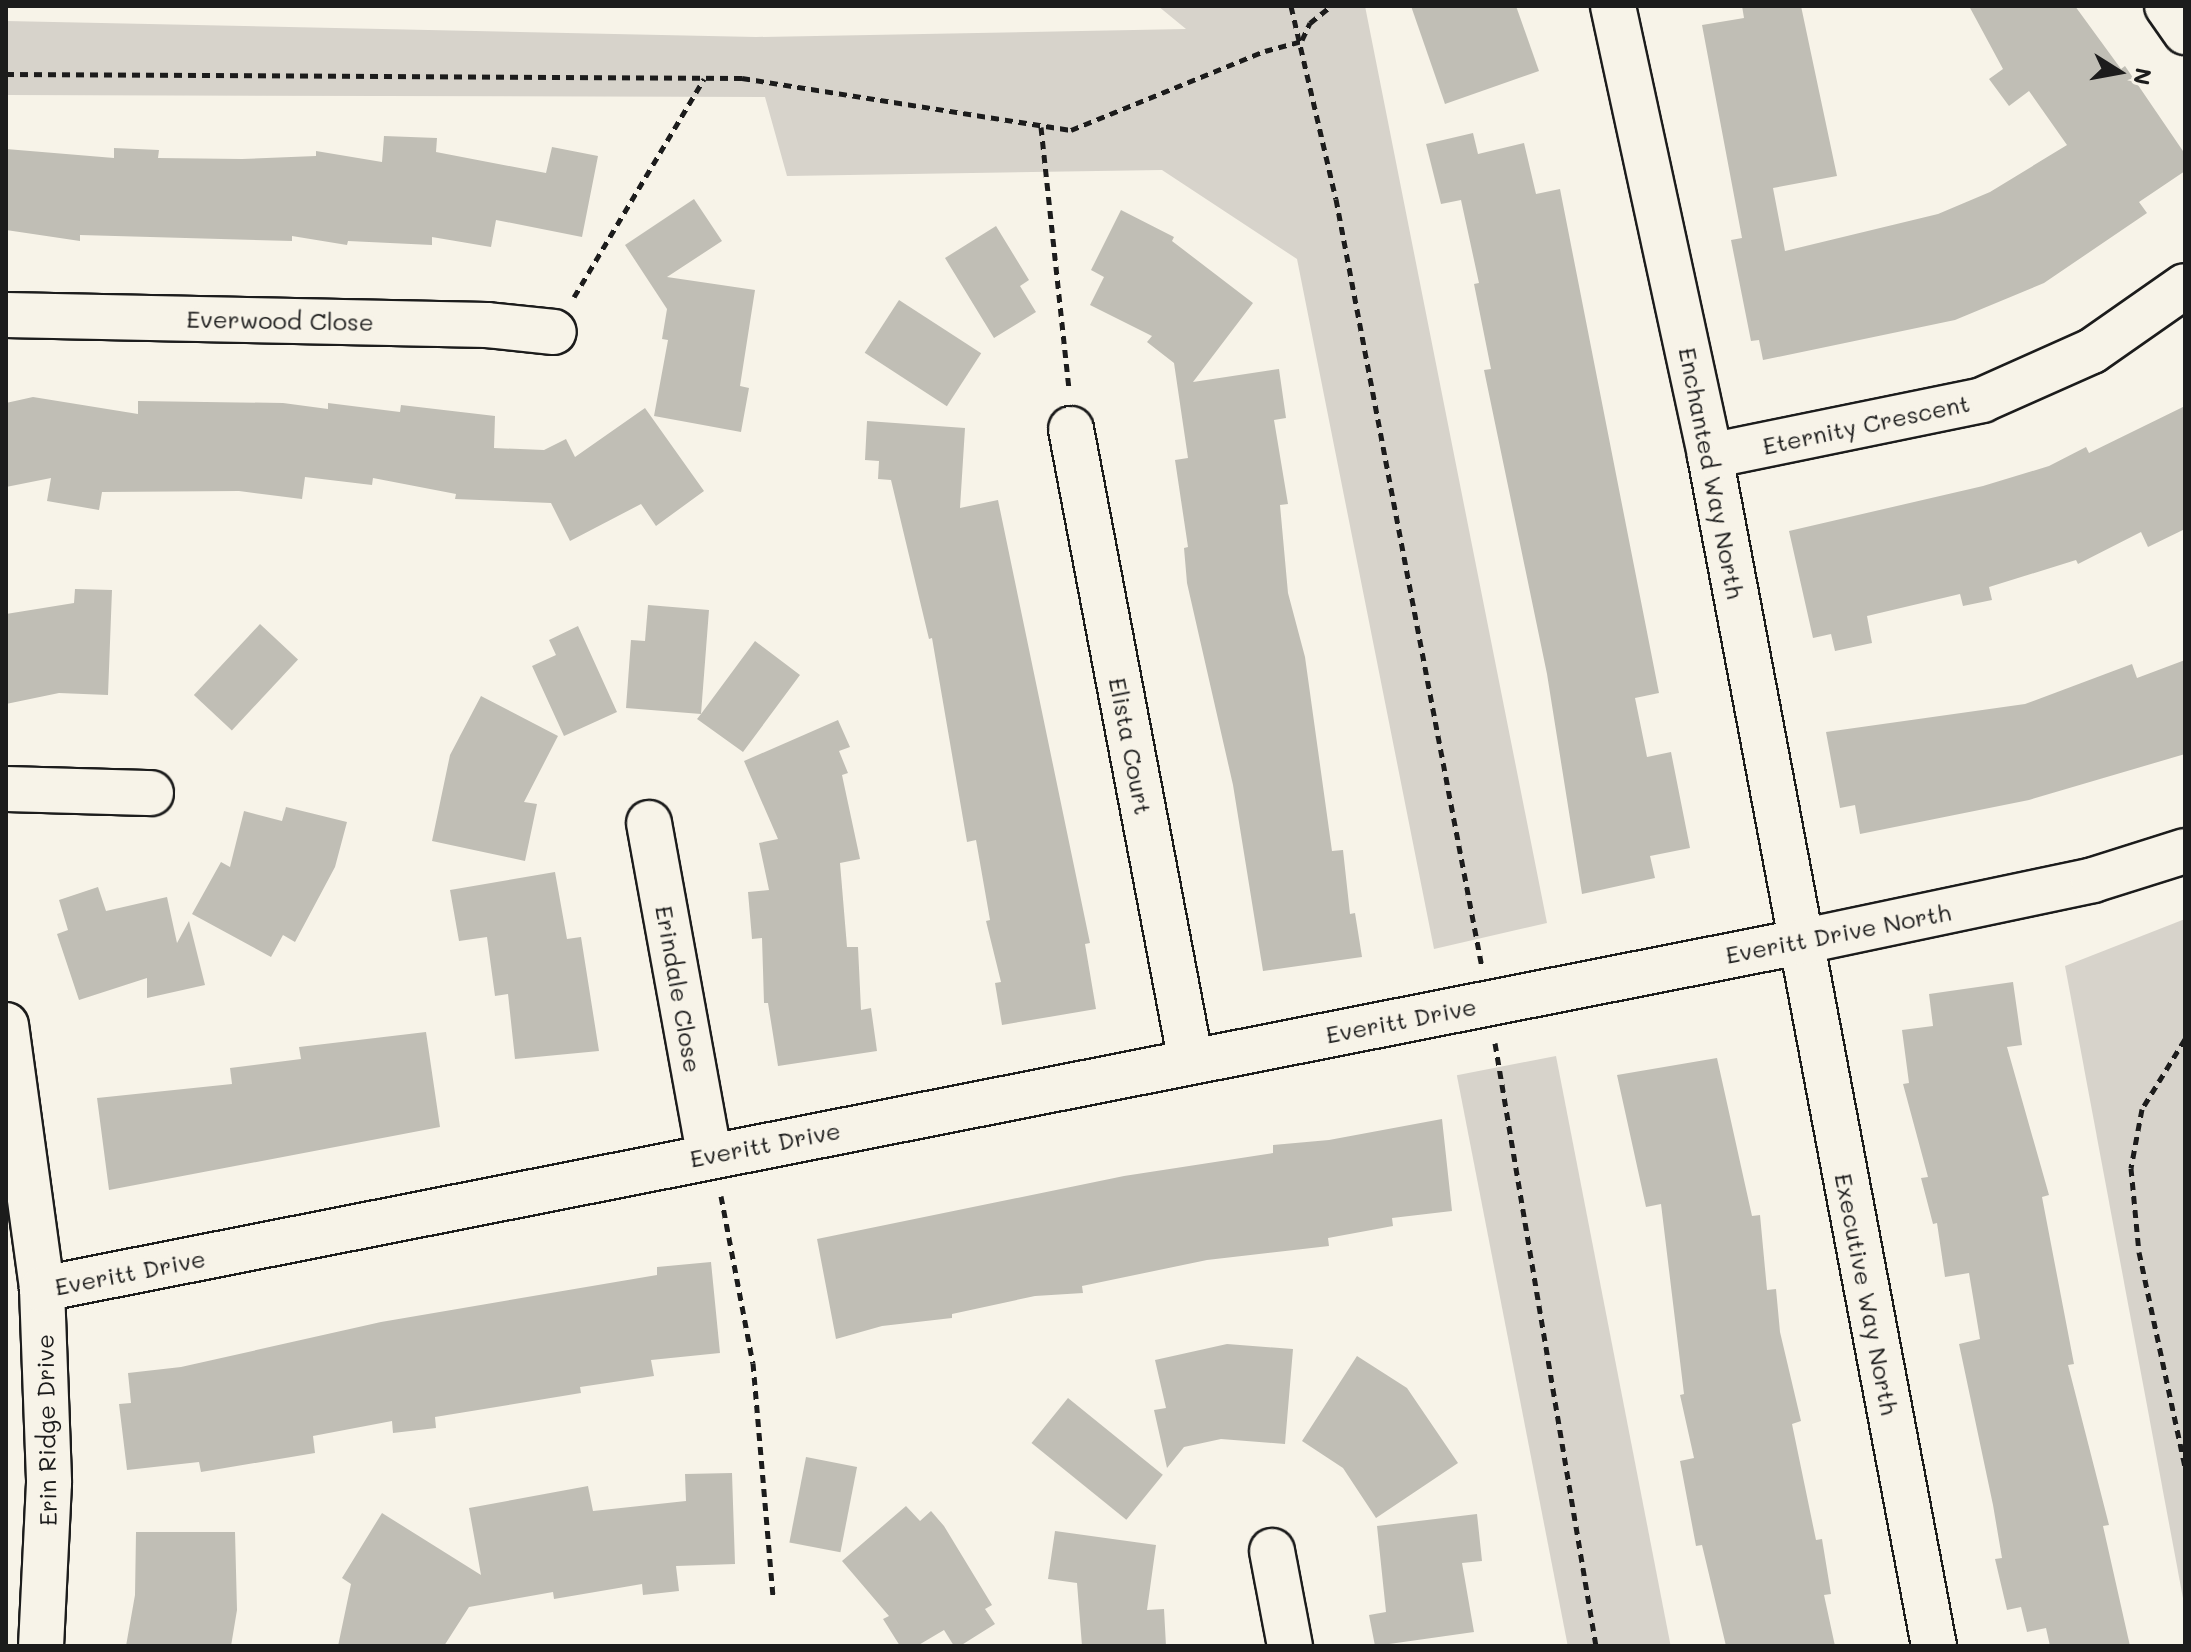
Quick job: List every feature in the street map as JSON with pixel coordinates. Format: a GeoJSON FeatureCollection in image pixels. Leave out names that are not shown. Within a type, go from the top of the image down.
{"type":"FeatureCollection","features":[{"type":"Feature","properties":{"kind":"street","name":"Enchanted Way North"},"geometry":{"type":"LineString","coordinates":[[1613,6],[1639,106],[1710,456],[1800,942]]}},
{"type":"Feature","properties":{"kind":"street"},"geometry":{"type":"LineString","coordinates":[[2167,6],[2185,32]]}},
{"type":"Feature","properties":{"kind":"street","name":"Eternity Crescent"},"geometry":{"type":"LineString","coordinates":[[1710,456],[1945,411],[1994,396],[2092,351],[2185,286]]}},
{"type":"Feature","properties":{"kind":"street","name":"Everwood Close"},"geometry":{"type":"LineString","coordinates":[[6,315],[487,325],[554,332]]}},
{"type":"Feature","properties":{"kind":"street","name":"Elista Court"},"geometry":{"type":"LineString","coordinates":[[1071,429],[1191,1062]]}},
{"type":"Feature","properties":{"kind":"street"},"geometry":{"type":"LineString","coordinates":[[6,789],[151,793]]}},
{"type":"Feature","properties":{"kind":"street","name":"Erindale Close"},"geometry":{"type":"LineString","coordinates":[[649,823],[709,1154]]}},
{"type":"Feature","properties":{"kind":"street","name":"Everitt Drive North"},"geometry":{"type":"LineString","coordinates":[[1488,1003],[2093,880],[2185,851]]}},
{"type":"Feature","properties":{"kind":"street","name":"Executive Way North"},"geometry":{"type":"LineString","coordinates":[[1800,942],[1934,1646]]}},
{"type":"Feature","properties":{"kind":"street","name":"Everitt Drive"},"geometry":{"type":"LineString","coordinates":[[42,1289],[709,1154],[1488,1003]]}},
{"type":"Feature","properties":{"kind":"street","name":"Erin Ridge Drive"},"geometry":{"type":"LineString","coordinates":[[6,1025],[42,1289],[49,1483],[41,1646]]}},
{"type":"Feature","properties":{"kind":"street"},"geometry":{"type":"LineString","coordinates":[[1272,1551],[1290,1646]]}},
{"type":"Feature","properties":{"kind":"path"},"geometry":{"type":"LineString","coordinates":[[1291,6],[1302,41],[1488,1003],[1573,1533],[1596,1646]]}},
{"type":"Feature","properties":{"kind":"path"},"geometry":{"type":"LineString","coordinates":[[1302,41],[1310,23],[1331,6]]}},
{"type":"Feature","properties":{"kind":"path"},"geometry":{"type":"LineString","coordinates":[[6,74],[704,78],[856,93],[1071,130],[1265,51],[1302,41]]}},
{"type":"Feature","properties":{"kind":"path"},"geometry":{"type":"LineString","coordinates":[[585,276],[704,78]]}},
{"type":"Feature","properties":{"kind":"path"},"geometry":{"type":"LineString","coordinates":[[1041,127],[1071,429]]}},
{"type":"Feature","properties":{"kind":"path"},"geometry":{"type":"LineString","coordinates":[[2185,1039],[2142,1109],[2131,1168],[2139,1252],[2185,1467]]}},
{"type":"Feature","properties":{"kind":"path"},"geometry":{"type":"LineString","coordinates":[[709,1154],[753,1363],[773,1595]]}},
{"type":"Feature","properties":{"kind":"shaded area"},"geometry":{"type":"Polygon","coordinates":[[[1158,6],[1365,6],[1547,923],[1434,949],[1297,259],[1162,170],[787,176],[765,97],[6,95],[6,21],[756,37],[1186,29],[1158,6]]]}},
{"type":"Feature","properties":{"kind":"shaded area"},"geometry":{"type":"Polygon","coordinates":[[[2185,919],[2185,1609],[2065,966],[2185,919]]]}},
{"type":"Feature","properties":{"kind":"shaded area"},"geometry":{"type":"Polygon","coordinates":[[[1556,1056],[1671,1646],[1568,1646],[1457,1075],[1556,1056]]]}},
{"type":"Feature","properties":{"kind":"building"},"geometry":{"type":"Polygon","coordinates":[[[1411,6],[1516,6],[1539,71],[1445,104],[1411,6]]]}},
{"type":"Feature","properties":{"kind":"building"},"geometry":{"type":"Polygon","coordinates":[[[1742,6],[1801,6],[1837,176],[1773,188],[1785,251],[1938,214],[1990,192],[2067,145],[2029,91],[2009,106],[1989,79],[2003,69],[1969,6],[2075,6],[2121,69],[2125,66],[2185,154],[2185,171],[2139,202],[2147,213],[2044,283],[1955,320],[1763,360],[1759,340],[1751,341],[1731,240],[1742,238],[1702,25],[1744,18],[1742,6]]]}},
{"type":"Feature","properties":{"kind":"building"},"geometry":{"type":"Polygon","coordinates":[[[1473,133],[1478,154],[1524,143],[1536,194],[1560,189],[1659,693],[1635,698],[1647,757],[1671,752],[1690,848],[1650,856],[1655,878],[1582,894],[1547,674],[1484,370],[1491,369],[1474,284],[1479,283],[1461,200],[1441,204],[1426,144],[1473,133]]]}},
{"type":"Feature","properties":{"kind":"building"},"geometry":{"type":"Polygon","coordinates":[[[384,136],[437,138],[436,152],[546,173],[552,147],[598,156],[582,237],[496,220],[491,247],[432,237],[432,245],[348,241],[347,245],[292,236],[292,241],[80,235],[80,241],[6,230],[6,149],[114,158],[114,148],[159,150],[158,158],[242,159],[316,156],[316,151],[382,162],[384,136]]]}},
{"type":"Feature","properties":{"kind":"building"},"geometry":{"type":"Polygon","coordinates":[[[694,199],[722,241],[667,277],[755,290],[740,386],[749,388],[741,432],[654,416],[668,340],[662,339],[667,309],[625,245],[694,199]]]}},
{"type":"Feature","properties":{"kind":"building"},"geometry":{"type":"Polygon","coordinates":[[[1121,210],[1174,237],[1172,241],[1253,303],[1193,382],[1279,369],[1286,418],[1274,420],[1288,504],[1280,505],[1288,593],[1305,657],[1332,851],[1343,850],[1350,914],[1355,913],[1362,957],[1263,971],[1233,785],[1187,583],[1184,548],[1188,547],[1175,460],[1188,458],[1174,363],[1147,342],[1152,336],[1090,305],[1104,277],[1091,270],[1121,210]]]}},
{"type":"Feature","properties":{"kind":"building"},"geometry":{"type":"Polygon","coordinates":[[[996,226],[1029,280],[1020,286],[1036,312],[994,338],[945,258],[996,226]]]}},
{"type":"Feature","properties":{"kind":"building"},"geometry":{"type":"Polygon","coordinates":[[[899,300],[981,353],[947,406],[865,353],[899,300]]]}},
{"type":"Feature","properties":{"kind":"building"},"geometry":{"type":"Polygon","coordinates":[[[33,397],[138,414],[138,401],[283,403],[328,409],[328,403],[400,412],[401,405],[495,416],[494,448],[544,450],[566,439],[575,457],[645,408],[704,491],[656,526],[641,504],[570,541],[551,503],[455,499],[456,494],[373,478],[372,485],[305,477],[302,499],[239,491],[102,492],[99,510],[47,501],[51,478],[6,487],[6,403],[33,397]]]}},
{"type":"Feature","properties":{"kind":"building"},"geometry":{"type":"Polygon","coordinates":[[[2185,406],[2185,529],[2148,547],[2141,532],[2078,564],[2076,560],[1989,587],[1992,600],[1963,606],[1960,594],[1867,616],[1872,643],[1835,651],[1831,634],[1813,638],[1789,531],[1983,486],[2049,466],[2086,447],[2089,453],[2185,406]]]}},
{"type":"Feature","properties":{"kind":"building"},"geometry":{"type":"Polygon","coordinates":[[[867,421],[965,428],[960,508],[998,500],[1090,943],[1085,944],[1096,1009],[1002,1025],[995,983],[1001,982],[986,921],[990,920],[976,840],[967,842],[932,638],[929,639],[891,480],[878,479],[879,461],[865,460],[867,421]]]}},
{"type":"Feature","properties":{"kind":"building"},"geometry":{"type":"Polygon","coordinates":[[[75,589],[112,590],[108,695],[59,693],[6,704],[6,614],[74,603],[75,589]]]}},
{"type":"Feature","properties":{"kind":"building"},"geometry":{"type":"Polygon","coordinates":[[[648,605],[709,610],[701,714],[626,708],[631,640],[645,641],[648,605]]]}},
{"type":"Feature","properties":{"kind":"building"},"geometry":{"type":"Polygon","coordinates":[[[260,624],[298,659],[232,730],[194,695],[260,624]]]}},
{"type":"Feature","properties":{"kind":"building"},"geometry":{"type":"Polygon","coordinates":[[[578,626],[617,712],[564,736],[532,666],[556,655],[549,640],[578,626]]]}},
{"type":"Feature","properties":{"kind":"building"},"geometry":{"type":"Polygon","coordinates":[[[755,641],[800,675],[743,752],[697,719],[755,641]]]}},
{"type":"Feature","properties":{"kind":"building"},"geometry":{"type":"Polygon","coordinates":[[[2185,660],[2185,754],[2029,800],[1860,834],[1855,805],[1840,808],[1826,732],[2025,704],[2132,664],[2137,678],[2185,660]]]}},
{"type":"Feature","properties":{"kind":"building"},"geometry":{"type":"Polygon","coordinates":[[[481,696],[558,736],[524,802],[537,804],[525,861],[432,841],[450,755],[481,696]]]}},
{"type":"Feature","properties":{"kind":"building"},"geometry":{"type":"Polygon","coordinates":[[[838,720],[850,747],[839,751],[848,773],[842,775],[860,859],[840,863],[847,947],[858,947],[861,1010],[871,1008],[877,1051],[778,1066],[768,1003],[764,1003],[762,938],[752,939],[748,892],[769,890],[759,843],[778,839],[744,761],[838,720]]]}},
{"type":"Feature","properties":{"kind":"building"},"geometry":{"type":"Polygon","coordinates":[[[286,807],[347,822],[335,867],[295,942],[283,935],[271,957],[192,914],[221,862],[230,867],[244,811],[282,821],[286,807]]]}},
{"type":"Feature","properties":{"kind":"building"},"geometry":{"type":"Polygon","coordinates":[[[555,872],[567,939],[581,937],[599,1051],[515,1059],[508,994],[495,996],[487,937],[459,941],[450,890],[555,872]]]}},
{"type":"Feature","properties":{"kind":"building"},"geometry":{"type":"Polygon","coordinates":[[[98,887],[106,911],[167,897],[177,943],[189,921],[205,985],[147,998],[147,978],[79,1000],[57,934],[68,930],[59,900],[98,887]]]}},
{"type":"Feature","properties":{"kind":"building"},"geometry":{"type":"Polygon","coordinates":[[[2013,982],[2022,1045],[2007,1047],[2049,1195],[2042,1197],[2074,1364],[2068,1365],[2109,1525],[2103,1526],[2130,1646],[2050,1646],[2046,1628],[2027,1632],[2021,1607],[2007,1610],[1995,1559],[2002,1558],[1993,1505],[1959,1344],[1980,1339],[1969,1273],[1945,1277],[1937,1223],[1933,1224],[1921,1178],[1928,1177],[1903,1084],[1909,1083],[1902,1030],[1933,1026],[1929,994],[2013,982]]]}},
{"type":"Feature","properties":{"kind":"building"},"geometry":{"type":"Polygon","coordinates":[[[426,1032],[440,1127],[109,1190],[97,1098],[232,1084],[230,1068],[301,1059],[299,1047],[426,1032]]]}},
{"type":"Feature","properties":{"kind":"building"},"geometry":{"type":"Polygon","coordinates":[[[1717,1058],[1752,1216],[1760,1215],[1767,1290],[1776,1289],[1780,1332],[1801,1421],[1792,1424],[1816,1540],[1822,1539],[1831,1594],[1824,1595],[1835,1646],[1726,1646],[1702,1545],[1696,1546],[1680,1461],[1694,1458],[1680,1395],[1684,1394],[1661,1204],[1646,1207],[1617,1075],[1717,1058]]]}},
{"type":"Feature","properties":{"kind":"building"},"geometry":{"type":"Polygon","coordinates":[[[1442,1119],[1452,1211],[1392,1218],[1393,1226],[1328,1238],[1329,1246],[1207,1260],[1082,1286],[1083,1293],[1035,1296],[952,1314],[952,1318],[882,1326],[836,1339],[817,1239],[1124,1176],[1273,1153],[1273,1145],[1329,1140],[1442,1119]]]}},
{"type":"Feature","properties":{"kind":"building"},"geometry":{"type":"Polygon","coordinates":[[[711,1262],[720,1353],[651,1360],[654,1376],[580,1387],[581,1393],[435,1417],[436,1428],[393,1433],[392,1421],[313,1436],[315,1453],[201,1472],[199,1462],[127,1470],[119,1404],[131,1403],[128,1373],[181,1367],[381,1322],[657,1275],[657,1267],[711,1262]]]}},
{"type":"Feature","properties":{"kind":"building"},"geometry":{"type":"Polygon","coordinates":[[[1227,1344],[1293,1349],[1285,1444],[1221,1439],[1184,1447],[1167,1468],[1154,1410],[1166,1408],[1155,1360],[1227,1344]]]}},
{"type":"Feature","properties":{"kind":"building"},"geometry":{"type":"Polygon","coordinates":[[[1357,1356],[1407,1388],[1458,1463],[1376,1518],[1343,1468],[1302,1441],[1357,1356]]]}},
{"type":"Feature","properties":{"kind":"building"},"geometry":{"type":"Polygon","coordinates":[[[1068,1398],[1163,1475],[1126,1520],[1031,1443],[1068,1398]]]}},
{"type":"Feature","properties":{"kind":"building"},"geometry":{"type":"Polygon","coordinates":[[[806,1457],[857,1467],[840,1552],[789,1542],[806,1457]]]}},
{"type":"Feature","properties":{"kind":"building"},"geometry":{"type":"Polygon","coordinates":[[[732,1473],[735,1564],[676,1566],[679,1591],[643,1595],[642,1584],[554,1599],[553,1592],[469,1607],[444,1646],[338,1646],[351,1584],[342,1578],[382,1513],[481,1575],[469,1508],[588,1486],[593,1511],[686,1501],[685,1474],[732,1473]]]}},
{"type":"Feature","properties":{"kind":"building"},"geometry":{"type":"Polygon","coordinates":[[[906,1506],[920,1521],[931,1511],[944,1526],[992,1605],[985,1609],[995,1624],[960,1646],[954,1646],[944,1630],[917,1646],[900,1646],[883,1619],[889,1616],[842,1561],[906,1506]]]}},
{"type":"Feature","properties":{"kind":"building"},"geometry":{"type":"Polygon","coordinates":[[[1477,1514],[1482,1561],[1462,1563],[1474,1632],[1375,1646],[1369,1615],[1386,1612],[1377,1526],[1477,1514]]]}},
{"type":"Feature","properties":{"kind":"building"},"geometry":{"type":"Polygon","coordinates":[[[1055,1531],[1156,1545],[1147,1610],[1164,1609],[1166,1646],[1082,1646],[1077,1583],[1048,1579],[1055,1531]]]}},
{"type":"Feature","properties":{"kind":"building"},"geometry":{"type":"Polygon","coordinates":[[[136,1532],[235,1532],[237,1610],[231,1646],[126,1646],[135,1595],[136,1532]]]}}]}
